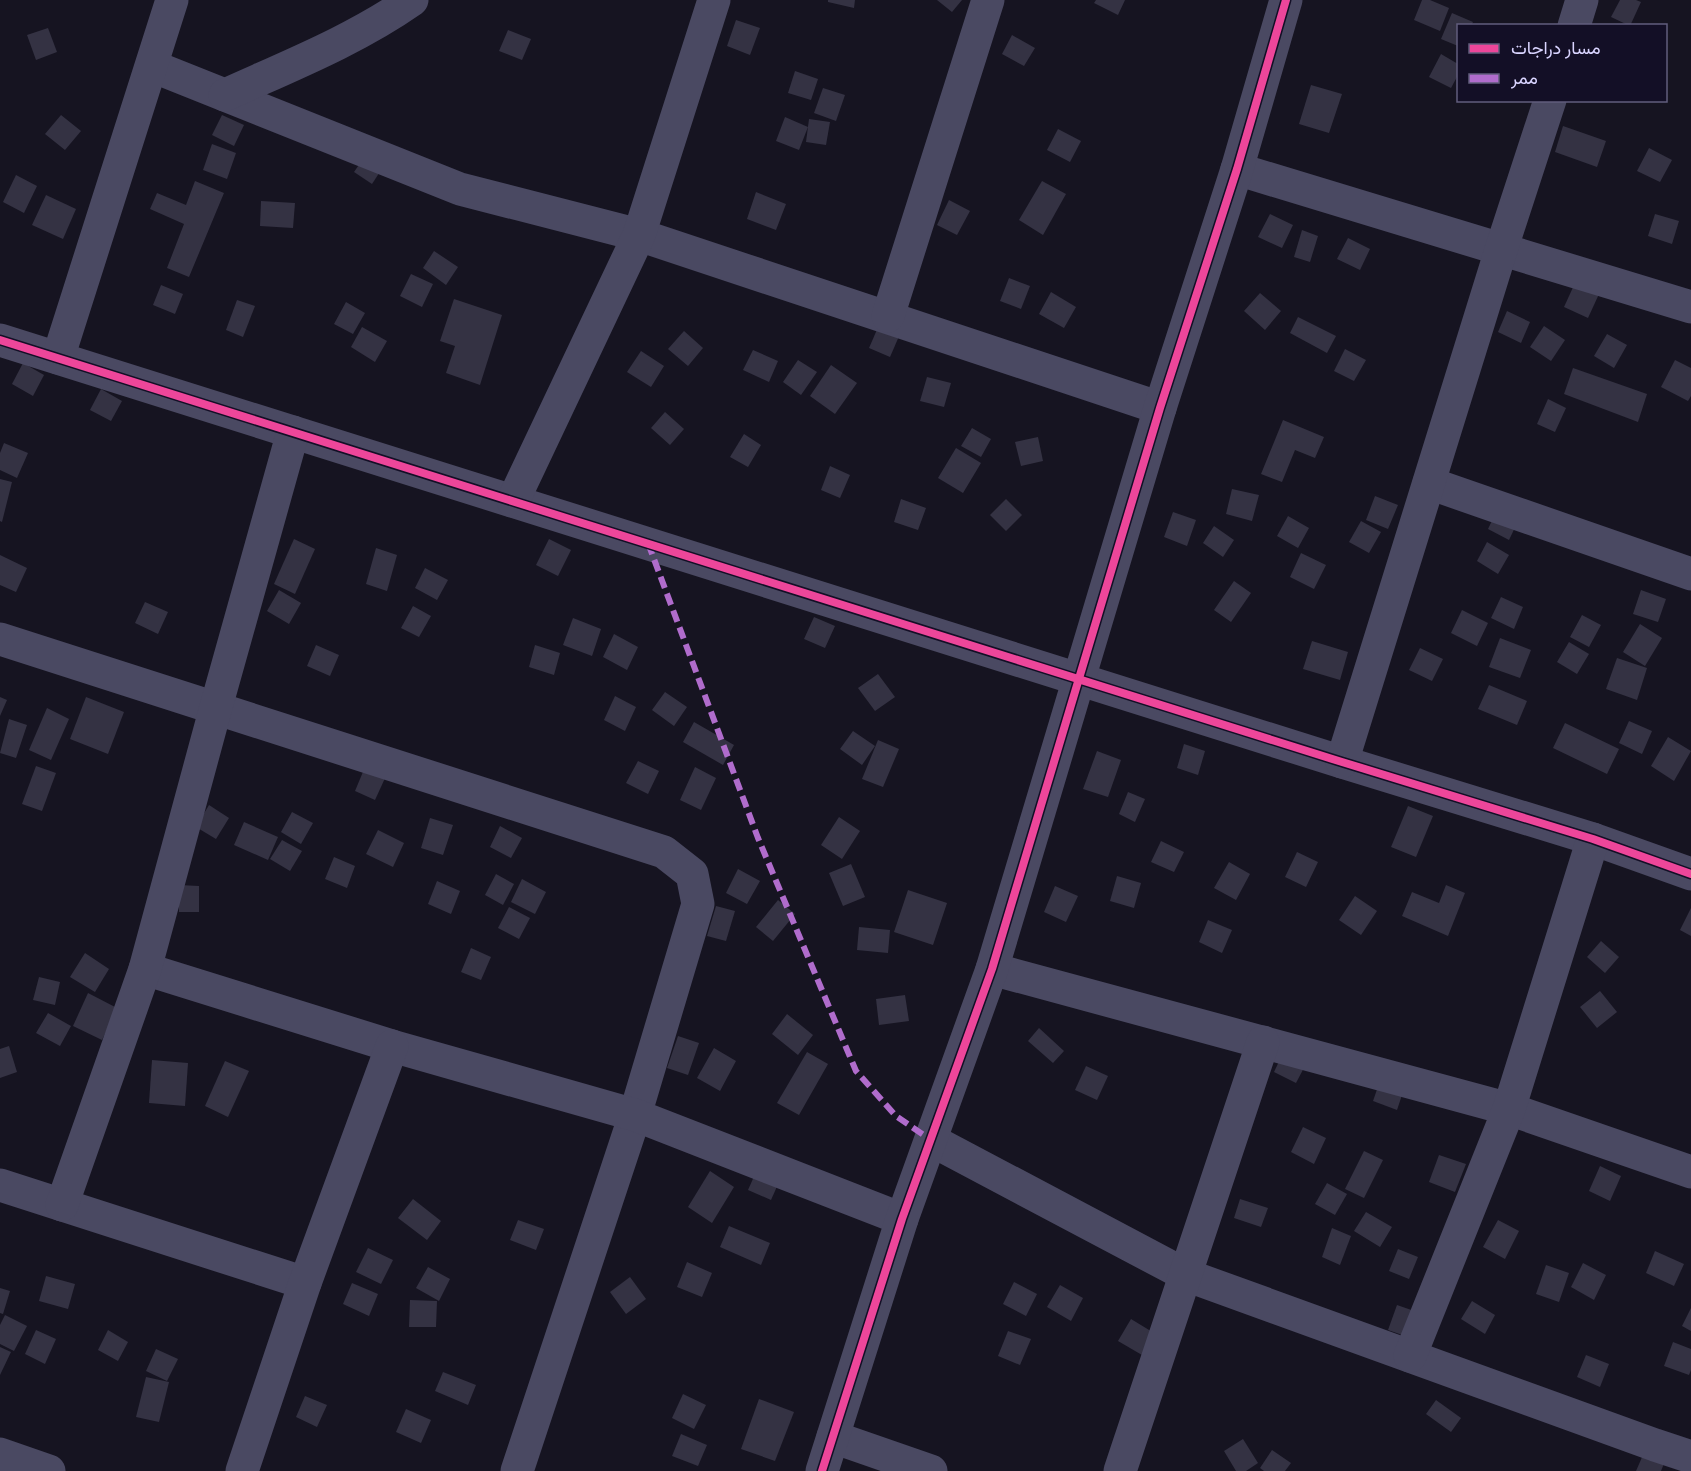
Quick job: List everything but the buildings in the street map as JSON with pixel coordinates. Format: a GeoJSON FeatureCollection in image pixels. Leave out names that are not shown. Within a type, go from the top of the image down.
{"type":"FeatureCollection","features":[{"type":"Feature","properties":{"kind":"street"},"geometry":{"type":"LineString","coordinates":[[58,358],[172,0]]}},
{"type":"Feature","properties":{"kind":"street"},"geometry":{"type":"LineString","coordinates":[[225,95],[338,44],[388,17],[412,0]]}},
{"type":"Feature","properties":{"kind":"street"},"geometry":{"type":"LineString","coordinates":[[513,501],[639,235],[714,0]]}},
{"type":"Feature","properties":{"kind":"street"},"geometry":{"type":"LineString","coordinates":[[888,316],[988,0]]}},
{"type":"Feature","properties":{"kind":"street"},"geometry":{"type":"LineString","coordinates":[[822,1471],[902,1219],[992,969],[1160,408],[1237,169],[1286,0]]}},
{"type":"Feature","properties":{"kind":"street"},"geometry":{"type":"LineString","coordinates":[[1575,24],[1582,0]]}},
{"type":"Feature","properties":{"kind":"street"},"geometry":{"type":"LineString","coordinates":[[152,66],[460,189],[639,235],[1160,408]]}},
{"type":"Feature","properties":{"kind":"street"},"geometry":{"type":"LineString","coordinates":[[1342,762],[1549,102]]}},
{"type":"Feature","properties":{"kind":"street"},"geometry":{"type":"LineString","coordinates":[[1237,169],[1691,307]]}},
{"type":"Feature","properties":{"kind":"street"},"geometry":{"type":"LineString","coordinates":[[0,340],[1078,680],[1593,839],[1691,874]]}},
{"type":"Feature","properties":{"kind":"street"},"geometry":{"type":"LineString","coordinates":[[62,1206],[145,969],[293,432]]}},
{"type":"Feature","properties":{"kind":"street"},"geometry":{"type":"LineString","coordinates":[[1429,483],[1691,574]]}},
{"type":"Feature","properties":{"kind":"street"},"geometry":{"type":"LineString","coordinates":[[0,639],[664,852],[692,874],[698,904],[635,1115],[517,1471]]}},
{"type":"Feature","properties":{"kind":"street"},"geometry":{"type":"LineString","coordinates":[[1410,1356],[1509,1109],[1593,839]]}},
{"type":"Feature","properties":{"kind":"street"},"geometry":{"type":"LineString","coordinates":[[145,969],[392,1046],[635,1115],[902,1219]]}},
{"type":"Feature","properties":{"kind":"street"},"geometry":{"type":"LineString","coordinates":[[992,969],[1509,1109],[1691,1172]]}},
{"type":"Feature","properties":{"kind":"street"},"geometry":{"type":"LineString","coordinates":[[1120,1471],[1263,1042]]}},
{"type":"Feature","properties":{"kind":"street"},"geometry":{"type":"LineString","coordinates":[[242,1471],[304,1283],[392,1046]]}},
{"type":"Feature","properties":{"kind":"street"},"geometry":{"type":"LineString","coordinates":[[931,1140],[1186,1275],[1691,1457]]}},
{"type":"Feature","properties":{"kind":"street"},"geometry":{"type":"LineString","coordinates":[[0,1185],[304,1283]]}},
{"type":"Feature","properties":{"kind":"street"},"geometry":{"type":"LineString","coordinates":[[833,1437],[931,1471]]}},
{"type":"Feature","properties":{"kind":"street"},"geometry":{"type":"LineString","coordinates":[[0,1454],[49,1471]]}},
{"type":"Feature","properties":{"kind":"marked path"},"geometry":{"type":"LineString","coordinates":[[648,543],[758,838],[856,1071],[896,1116],[931,1140]]}},
{"type":"Feature","properties":{"kind":"cycle path"},"geometry":{"type":"LineString","coordinates":[[822,1471],[902,1219],[992,969],[1160,408],[1237,169],[1286,0]]}},
{"type":"Feature","properties":{"kind":"cycle path"},"geometry":{"type":"LineString","coordinates":[[0,340],[1593,839],[1691,874]]}}]}
